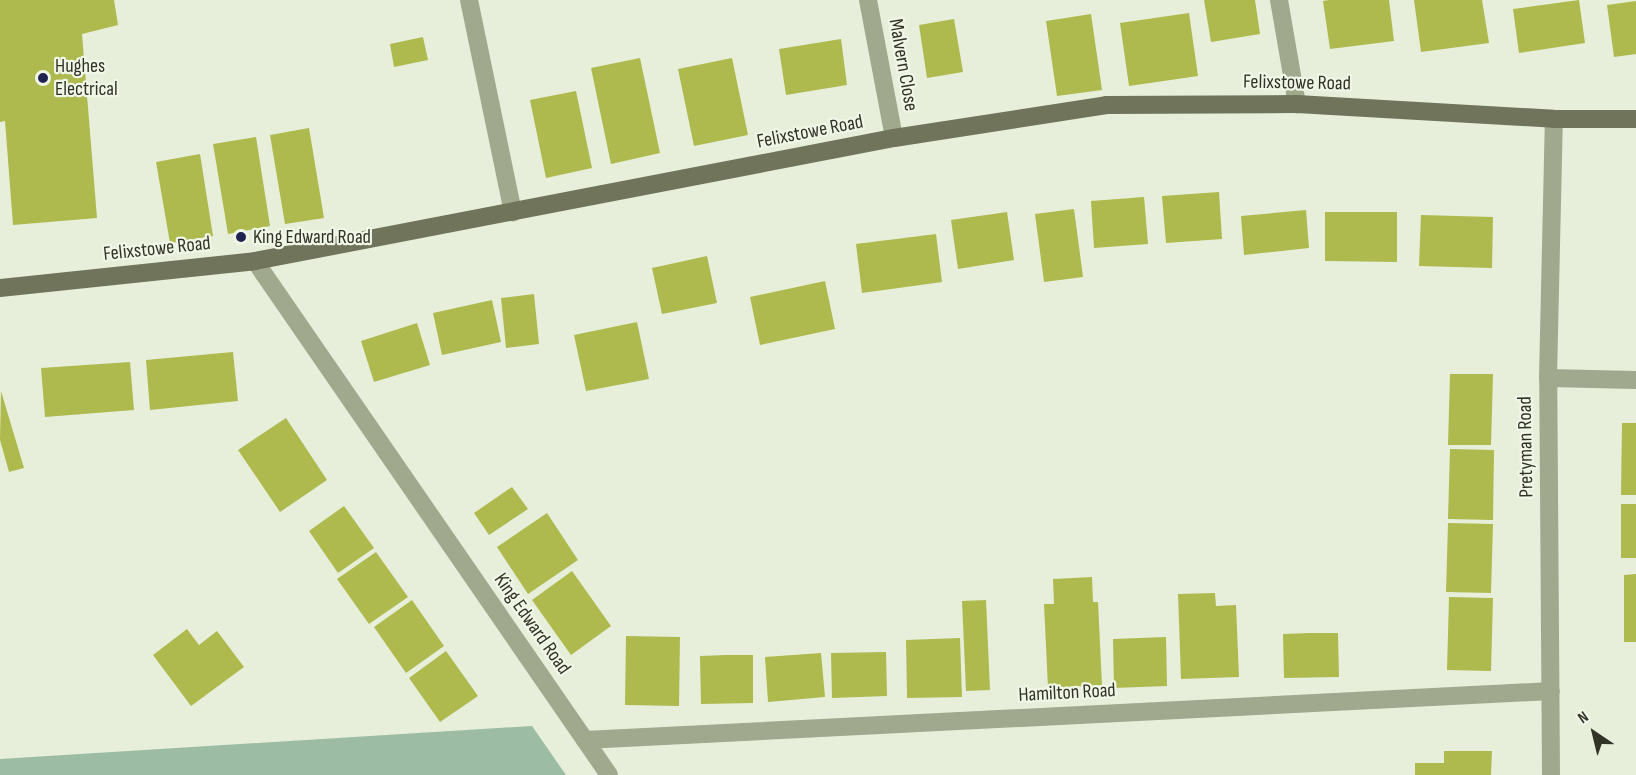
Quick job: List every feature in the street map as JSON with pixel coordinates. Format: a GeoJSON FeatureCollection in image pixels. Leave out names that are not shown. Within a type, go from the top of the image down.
{"type":"FeatureCollection","features":[{"type":"Feature","properties":{"kind":"main road","name":"Felixstowe Road"},"geometry":{"type":"LineString","coordinates":[[0,288],[255,261],[894,138],[1106,105],[1297,104],[1554,119],[1636,119]]}},
{"type":"Feature","properties":{"kind":"street"},"geometry":{"type":"LineString","coordinates":[[469,0],[513,212]]}},
{"type":"Feature","properties":{"kind":"street","name":"Malvern Close"},"geometry":{"type":"LineString","coordinates":[[868,0],[894,138]]}},
{"type":"Feature","properties":{"kind":"street"},"geometry":{"type":"LineString","coordinates":[[1279,0],[1297,104]]}},
{"type":"Feature","properties":{"kind":"street","name":"Pretyman Road"},"geometry":{"type":"LineString","coordinates":[[1551,775],[1548,378],[1554,119]]}},
{"type":"Feature","properties":{"kind":"street","name":"King Edward Road"},"geometry":{"type":"LineString","coordinates":[[255,261],[609,775]]}},
{"type":"Feature","properties":{"kind":"street"},"geometry":{"type":"LineString","coordinates":[[1548,378],[1636,380]]}},
{"type":"Feature","properties":{"kind":"street","name":"Hamilton Road"},"geometry":{"type":"LineString","coordinates":[[585,740],[1551,691]]}},
{"type":"Feature","properties":{"kind":"green space"},"geometry":{"type":"Polygon","coordinates":[[[532,726],[566,775],[0,775],[0,759],[532,726]]]}},
{"type":"Feature","properties":{"kind":"building","name":"Hughes Electrical"},"geometry":{"type":"Polygon","coordinates":[[[0,0],[114,0],[118,25],[82,34],[97,218],[13,225],[5,121],[0,122],[0,0]]]}},
{"type":"Feature","properties":{"kind":"building"},"geometry":{"type":"Polygon","coordinates":[[[1204,0],[1255,0],[1260,34],[1211,42],[1204,0]]]}},
{"type":"Feature","properties":{"kind":"building"},"geometry":{"type":"Polygon","coordinates":[[[1389,0],[1394,41],[1330,49],[1323,1],[1389,0]]]}},
{"type":"Feature","properties":{"kind":"building"},"geometry":{"type":"Polygon","coordinates":[[[1414,0],[1482,0],[1489,43],[1421,52],[1414,0]]]}},
{"type":"Feature","properties":{"kind":"building"},"geometry":{"type":"Polygon","coordinates":[[[1579,0],[1585,43],[1519,53],[1513,9],[1579,0]]]}},
{"type":"Feature","properties":{"kind":"building"},"geometry":{"type":"Polygon","coordinates":[[[1636,1],[1636,54],[1614,57],[1607,5],[1636,1]]]}},
{"type":"Feature","properties":{"kind":"building"},"geometry":{"type":"Polygon","coordinates":[[[1189,13],[1198,76],[1129,86],[1120,23],[1189,13]]]}},
{"type":"Feature","properties":{"kind":"building"},"geometry":{"type":"Polygon","coordinates":[[[1091,14],[1102,90],[1057,96],[1046,21],[1091,14]]]}},
{"type":"Feature","properties":{"kind":"building"},"geometry":{"type":"Polygon","coordinates":[[[954,19],[963,72],[927,78],[919,25],[954,19]]]}},
{"type":"Feature","properties":{"kind":"building"},"geometry":{"type":"Polygon","coordinates":[[[423,37],[428,60],[394,67],[390,44],[423,37]]]}},
{"type":"Feature","properties":{"kind":"building"},"geometry":{"type":"Polygon","coordinates":[[[841,39],[847,85],[786,95],[779,49],[841,39]]]}},
{"type":"Feature","properties":{"kind":"building"},"geometry":{"type":"Polygon","coordinates":[[[640,58],[660,153],[611,164],[591,68],[640,58]]]}},
{"type":"Feature","properties":{"kind":"building"},"geometry":{"type":"Polygon","coordinates":[[[732,58],[748,135],[694,146],[678,69],[732,58]]]}},
{"type":"Feature","properties":{"kind":"building"},"geometry":{"type":"Polygon","coordinates":[[[576,91],[592,168],[546,178],[530,100],[576,91]]]}},
{"type":"Feature","properties":{"kind":"building"},"geometry":{"type":"Polygon","coordinates":[[[309,128],[324,218],[285,224],[270,135],[309,128]]]}},
{"type":"Feature","properties":{"kind":"building"},"geometry":{"type":"Polygon","coordinates":[[[256,137],[270,226],[228,234],[213,144],[256,137]]]}},
{"type":"Feature","properties":{"kind":"building"},"geometry":{"type":"Polygon","coordinates":[[[200,154],[213,236],[170,243],[156,162],[200,154]]]}},
{"type":"Feature","properties":{"kind":"building"},"geometry":{"type":"Polygon","coordinates":[[[1219,192],[1222,239],[1166,243],[1162,196],[1219,192]]]}},
{"type":"Feature","properties":{"kind":"building"},"geometry":{"type":"Polygon","coordinates":[[[1144,197],[1148,244],[1094,248],[1091,201],[1144,197]]]}},
{"type":"Feature","properties":{"kind":"building"},"geometry":{"type":"Polygon","coordinates":[[[1074,209],[1083,277],[1044,282],[1035,214],[1074,209]]]}},
{"type":"Feature","properties":{"kind":"building"},"geometry":{"type":"Polygon","coordinates":[[[1306,210],[1309,248],[1244,255],[1241,216],[1306,210]]]}},
{"type":"Feature","properties":{"kind":"building"},"geometry":{"type":"Polygon","coordinates":[[[1007,212],[1014,260],[958,269],[951,220],[1007,212]]]}},
{"type":"Feature","properties":{"kind":"building"},"geometry":{"type":"Polygon","coordinates":[[[1325,212],[1397,212],[1397,262],[1325,261],[1325,212]]]}},
{"type":"Feature","properties":{"kind":"building"},"geometry":{"type":"Polygon","coordinates":[[[1421,215],[1493,217],[1492,268],[1419,266],[1421,215]]]}},
{"type":"Feature","properties":{"kind":"building"},"geometry":{"type":"Polygon","coordinates":[[[936,234],[942,282],[862,293],[856,244],[936,234]]]}},
{"type":"Feature","properties":{"kind":"building"},"geometry":{"type":"Polygon","coordinates":[[[707,256],[717,303],[662,314],[652,268],[707,256]]]}},
{"type":"Feature","properties":{"kind":"building"},"geometry":{"type":"Polygon","coordinates":[[[825,281],[835,329],[760,345],[750,297],[825,281]]]}},
{"type":"Feature","properties":{"kind":"building"},"geometry":{"type":"Polygon","coordinates":[[[534,294],[539,344],[506,348],[501,298],[534,294]]]}},
{"type":"Feature","properties":{"kind":"building"},"geometry":{"type":"Polygon","coordinates":[[[492,300],[501,342],[442,355],[433,313],[492,300]]]}},
{"type":"Feature","properties":{"kind":"building"},"geometry":{"type":"Polygon","coordinates":[[[637,322],[649,379],[586,391],[574,335],[637,322]]]}},
{"type":"Feature","properties":{"kind":"building"},"geometry":{"type":"Polygon","coordinates":[[[417,323],[430,365],[374,382],[361,341],[417,323]]]}},
{"type":"Feature","properties":{"kind":"building"},"geometry":{"type":"Polygon","coordinates":[[[233,352],[238,401],[150,410],[146,360],[233,352]]]}},
{"type":"Feature","properties":{"kind":"building"},"geometry":{"type":"Polygon","coordinates":[[[130,362],[134,410],[45,417],[41,368],[130,362]]]}},
{"type":"Feature","properties":{"kind":"building"},"geometry":{"type":"Polygon","coordinates":[[[1450,374],[1493,374],[1491,445],[1448,445],[1450,374]]]}},
{"type":"Feature","properties":{"kind":"building"},"geometry":{"type":"Polygon","coordinates":[[[1,391],[24,468],[9,472],[0,440],[1,391]]]}},
{"type":"Feature","properties":{"kind":"building"},"geometry":{"type":"Polygon","coordinates":[[[286,418],[327,480],[280,512],[238,450],[286,418]]]}},
{"type":"Feature","properties":{"kind":"building"},"geometry":{"type":"Polygon","coordinates":[[[1622,423],[1636,423],[1636,495],[1621,495],[1622,423]]]}},
{"type":"Feature","properties":{"kind":"building"},"geometry":{"type":"Polygon","coordinates":[[[1450,449],[1494,450],[1493,520],[1448,519],[1450,449]]]}},
{"type":"Feature","properties":{"kind":"building"},"geometry":{"type":"Polygon","coordinates":[[[512,487],[528,509],[489,535],[474,513],[512,487]]]}},
{"type":"Feature","properties":{"kind":"building"},"geometry":{"type":"Polygon","coordinates":[[[1621,504],[1636,504],[1636,558],[1621,558],[1621,504]]]}},
{"type":"Feature","properties":{"kind":"building"},"geometry":{"type":"Polygon","coordinates":[[[344,506],[374,548],[338,573],[309,531],[344,506]]]}},
{"type":"Feature","properties":{"kind":"building"},"geometry":{"type":"Polygon","coordinates":[[[547,513],[578,560],[528,594],[497,547],[547,513]]]}},
{"type":"Feature","properties":{"kind":"building"},"geometry":{"type":"Polygon","coordinates":[[[1448,523],[1493,524],[1491,593],[1446,592],[1448,523]]]}},
{"type":"Feature","properties":{"kind":"building"},"geometry":{"type":"Polygon","coordinates":[[[376,552],[408,597],[369,624],[337,579],[376,552]]]}},
{"type":"Feature","properties":{"kind":"building"},"geometry":{"type":"Polygon","coordinates":[[[572,571],[611,626],[571,655],[532,600],[572,571]]]}},
{"type":"Feature","properties":{"kind":"building"},"geometry":{"type":"Polygon","coordinates":[[[1636,574],[1636,642],[1624,642],[1624,575],[1636,574]]]}},
{"type":"Feature","properties":{"kind":"building"},"geometry":{"type":"Polygon","coordinates":[[[1092,577],[1093,602],[1098,602],[1102,685],[1048,688],[1044,604],[1054,604],[1053,579],[1092,577]]]}},
{"type":"Feature","properties":{"kind":"building"},"geometry":{"type":"Polygon","coordinates":[[[1215,593],[1216,606],[1236,605],[1239,677],[1181,679],[1178,594],[1215,593]]]}},
{"type":"Feature","properties":{"kind":"building"},"geometry":{"type":"Polygon","coordinates":[[[1449,597],[1493,598],[1491,671],[1447,670],[1449,597]]]}},
{"type":"Feature","properties":{"kind":"building"},"geometry":{"type":"Polygon","coordinates":[[[412,600],[444,646],[406,673],[374,627],[412,600]]]}},
{"type":"Feature","properties":{"kind":"building"},"geometry":{"type":"Polygon","coordinates":[[[986,600],[990,690],[966,691],[962,601],[986,600]]]}},
{"type":"Feature","properties":{"kind":"building"},"geometry":{"type":"Polygon","coordinates":[[[187,629],[199,645],[217,631],[244,667],[191,706],[153,655],[187,629]]]}},
{"type":"Feature","properties":{"kind":"building"},"geometry":{"type":"Polygon","coordinates":[[[1338,633],[1339,677],[1284,678],[1283,634],[1338,633]]]}},
{"type":"Feature","properties":{"kind":"building"},"geometry":{"type":"Polygon","coordinates":[[[626,636],[680,637],[679,706],[625,705],[626,636]]]}},
{"type":"Feature","properties":{"kind":"building"},"geometry":{"type":"Polygon","coordinates":[[[1166,637],[1167,686],[1114,688],[1113,639],[1166,637]]]}},
{"type":"Feature","properties":{"kind":"building"},"geometry":{"type":"Polygon","coordinates":[[[960,638],[962,697],[907,698],[906,640],[960,638]]]}},
{"type":"Feature","properties":{"kind":"building"},"geometry":{"type":"Polygon","coordinates":[[[446,651],[478,696],[440,722],[409,678],[446,651]]]}},
{"type":"Feature","properties":{"kind":"building"},"geometry":{"type":"Polygon","coordinates":[[[886,652],[887,696],[832,698],[831,653],[886,652]]]}},
{"type":"Feature","properties":{"kind":"building"},"geometry":{"type":"Polygon","coordinates":[[[821,653],[825,697],[768,702],[765,657],[821,653]]]}},
{"type":"Feature","properties":{"kind":"building"},"geometry":{"type":"Polygon","coordinates":[[[753,655],[753,703],[701,704],[700,656],[753,655]]]}},
{"type":"Feature","properties":{"kind":"building"},"geometry":{"type":"Polygon","coordinates":[[[1444,751],[1492,751],[1491,775],[1415,775],[1415,763],[1444,763],[1444,751]]]}},
{"type":"Feature","properties":{"kind":"place","name":"Hughes Electrical"},"geometry":{"type":"Point","coordinates":[43,78]}},
{"type":"Feature","properties":{"kind":"place","name":"King Edward Road"},"geometry":{"type":"Point","coordinates":[241,237]}}]}
